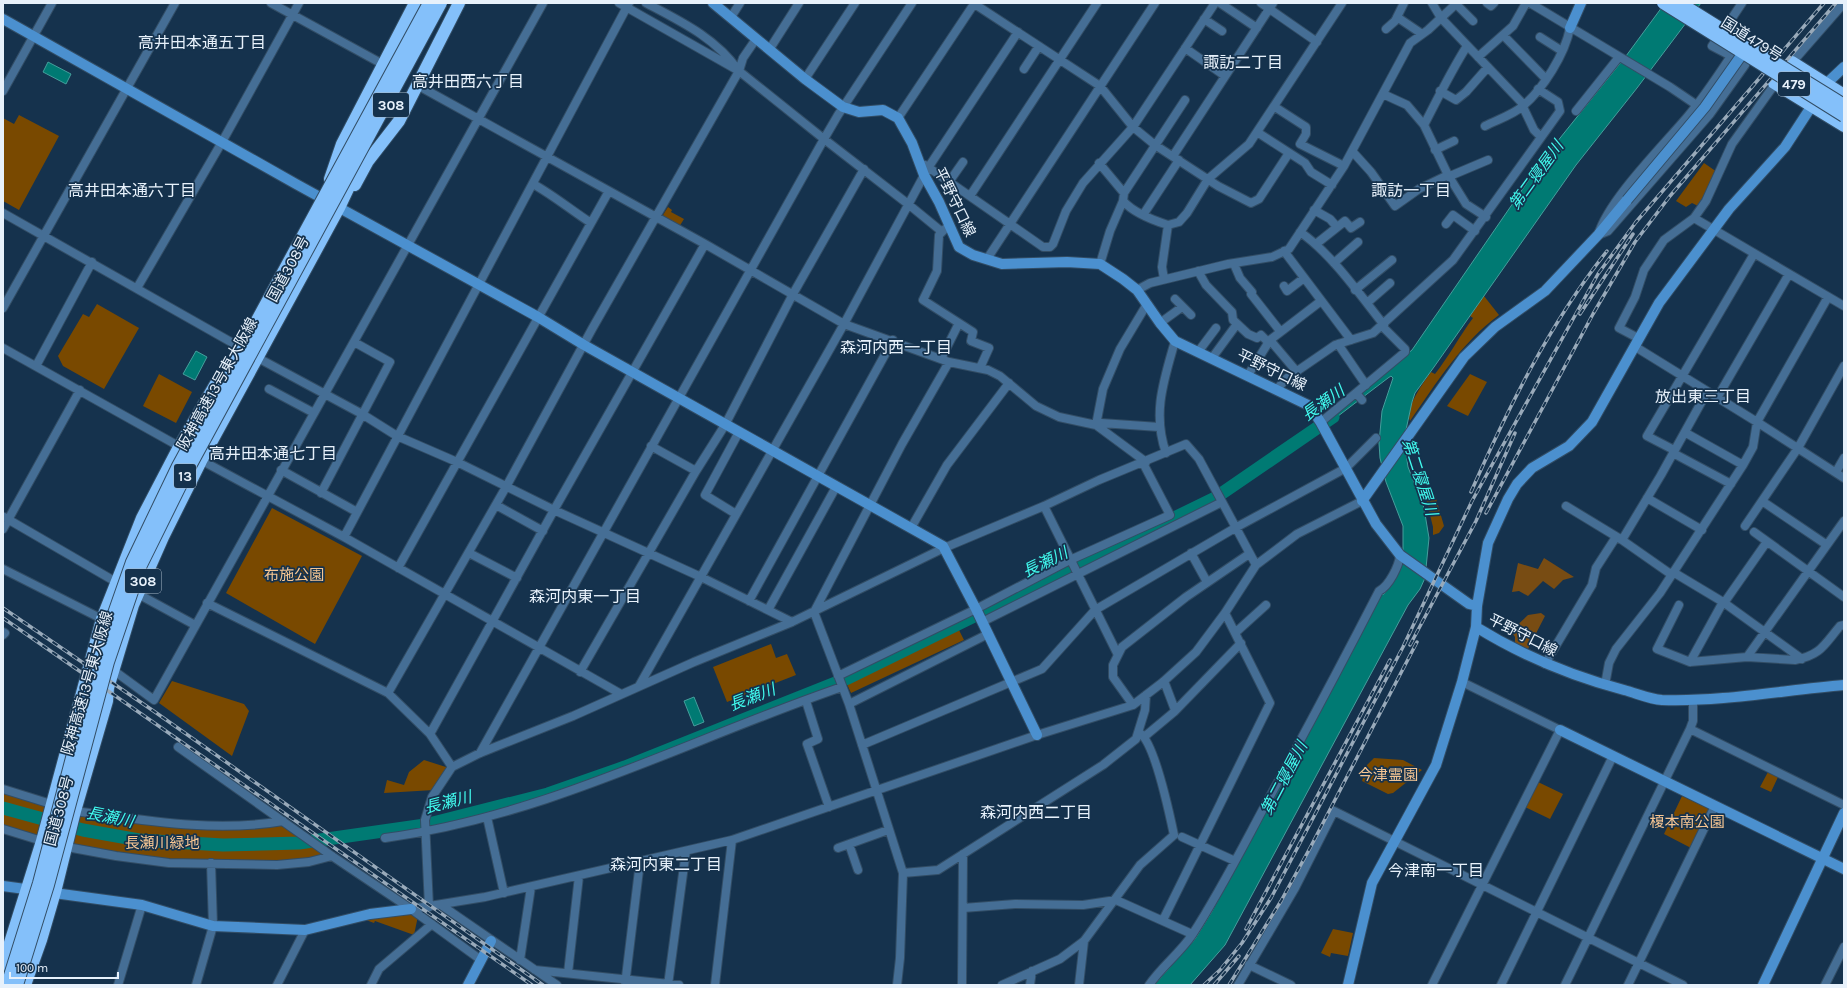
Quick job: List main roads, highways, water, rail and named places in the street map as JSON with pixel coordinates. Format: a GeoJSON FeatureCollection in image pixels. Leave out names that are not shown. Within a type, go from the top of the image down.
{"type":"FeatureCollection","features":[{"type":"Feature","properties":{"kind":"highway"},"geometry":{"type":"LineString","coordinates":[[330,180],[334,155],[344,122],[408,3]]}},
{"type":"Feature","properties":{"kind":"highway"},"geometry":{"type":"LineString","coordinates":[[330,180],[342,144],[415,3]]}},
{"type":"Feature","properties":{"kind":"highway","name":"国道308号"},"geometry":{"type":"LineString","coordinates":[[3,965],[28,889],[102,619],[142,518],[179,446],[238,346],[426,3]]}},
{"type":"Feature","properties":{"kind":"highway","name":"阪神高速13号東大阪線"},"geometry":{"type":"LineString","coordinates":[[6,985],[39,883],[98,659],[132,562],[178,466],[429,3]]}},
{"type":"Feature","properties":{"kind":"highway","name":"阪神高速13号東大阪線"},"geometry":{"type":"LineString","coordinates":[[17,985],[48,885],[108,662],[142,565],[188,470],[440,3]]}},
{"type":"Feature","properties":{"kind":"highway","name":"国道308号"},"geometry":{"type":"LineString","coordinates":[[25,985],[41,940],[55,892],[75,811],[107,701],[108,688],[138,594],[163,537],[202,461],[339,208],[374,135],[445,3]]}},
{"type":"Feature","properties":{"kind":"highway"},"geometry":{"type":"LineString","coordinates":[[339,208],[348,198],[403,100],[454,3]]}},
{"type":"Feature","properties":{"kind":"highway"},"geometry":{"type":"LineString","coordinates":[[368,161],[399,121],[459,3]]}},
{"type":"Feature","properties":{"kind":"highway","name":"国道479号"},"geometry":{"type":"LineString","coordinates":[[1663,3],[1844,105]]}},
{"type":"Feature","properties":{"kind":"highway","name":"国道479号"},"geometry":{"type":"LineString","coordinates":[[1680,3],[1844,116]]}},
{"type":"Feature","properties":{"kind":"highway"},"geometry":{"type":"LineString","coordinates":[[1792,62],[1844,95]]}},
{"type":"Feature","properties":{"kind":"highway"},"geometry":{"type":"LineString","coordinates":[[1774,83],[1844,126]]}},
{"type":"Feature","properties":{"kind":"water","name":"第二寝屋川"},"geometry":{"type":"Polygon","coordinates":[[[1665,3],[1701,3],[1637,88],[1576,165],[1415,393],[1404,439],[1408,467],[1424,508],[1429,538],[1425,578],[1420,589],[1408,605],[1225,945],[1190,985],[1154,985],[1195,939],[1211,913],[1381,595],[1384,594],[1388,588],[1403,551],[1403,526],[1386,482],[1380,458],[1379,443],[1382,411],[1393,378],[1391,376],[1388,378],[1325,426],[1319,425],[1412,350],[1544,158],[1626,56],[1665,3]]]}},
{"type":"Feature","properties":{"kind":"water"},"geometry":{"type":"Polygon","coordinates":[[[48,62],[71,74],[66,84],[43,72],[48,62]]]}},
{"type":"Feature","properties":{"kind":"water"},"geometry":{"type":"Polygon","coordinates":[[[196,351],[207,357],[195,380],[183,374],[196,351]]]}},
{"type":"Feature","properties":{"kind":"water"},"geometry":{"type":"Polygon","coordinates":[[[694,697],[704,722],[694,726],[684,701],[694,697]]]}},
{"type":"Feature","properties":{"kind":"waterway","name":"長瀬川"},"geometry":{"type":"LineString","coordinates":[[3,808],[83,830],[139,840],[223,845],[299,843],[425,825],[548,794],[625,767],[848,678],[1215,498],[1333,417]]}},
{"type":"Feature","properties":{"kind":"railway"},"geometry":{"type":"LineString","coordinates":[[1204,985],[1220,970],[1242,943],[1271,898],[1403,647],[1472,501],[1598,274],[1636,222],[1824,3]]}},
{"type":"Feature","properties":{"kind":"railway"},"geometry":{"type":"LineString","coordinates":[[1486,513],[1593,314],[1635,242],[1670,196],[1836,3]]}},
{"type":"Feature","properties":{"kind":"railway"},"geometry":{"type":"LineString","coordinates":[[1580,314],[1633,234]]}},
{"type":"Feature","properties":{"kind":"railway"},"geometry":{"type":"LineString","coordinates":[[1471,492],[1515,398],[1532,367],[1567,307],[1607,251]]}},
{"type":"Feature","properties":{"kind":"railway"},"geometry":{"type":"LineString","coordinates":[[1410,645],[1476,521],[1515,433]]}},
{"type":"Feature","properties":{"kind":"railway"},"geometry":{"type":"LineString","coordinates":[[3,608],[155,712],[543,985]]}},
{"type":"Feature","properties":{"kind":"railway"},"geometry":{"type":"LineString","coordinates":[[3,618],[532,985]]}},
{"type":"Feature","properties":{"kind":"railway"},"geometry":{"type":"LineString","coordinates":[[1229,985],[1281,901],[1417,642]]}},
{"type":"Feature","properties":{"kind":"railway"},"geometry":{"type":"LineString","coordinates":[[1246,929],[1390,660]]}},
{"type":"Feature","properties":{"kind":"railway"},"geometry":{"type":"LineString","coordinates":[[1214,985],[1239,956]]}},
{"type":"Feature","properties":{"kind":"district","name":"高井田本通五丁目"},"geometry":{"type":"Point","coordinates":[202,42]}},
{"type":"Feature","properties":{"kind":"district","name":"諏訪二丁目"},"geometry":{"type":"Point","coordinates":[1243,62]}},
{"type":"Feature","properties":{"kind":"district","name":"高井田西六丁目"},"geometry":{"type":"Point","coordinates":[468,81]}},
{"type":"Feature","properties":{"kind":"district","name":"高井田本通六丁目"},"geometry":{"type":"Point","coordinates":[132,190]}},
{"type":"Feature","properties":{"kind":"district","name":"諏訪一丁目"},"geometry":{"type":"Point","coordinates":[1411,190]}},
{"type":"Feature","properties":{"kind":"district","name":"森河内西一丁目"},"geometry":{"type":"Point","coordinates":[896,347]}},
{"type":"Feature","properties":{"kind":"district","name":"放出東三丁目"},"geometry":{"type":"Point","coordinates":[1703,396]}},
{"type":"Feature","properties":{"kind":"district","name":"高井田本通七丁目"},"geometry":{"type":"Point","coordinates":[273,453]}},
{"type":"Feature","properties":{"kind":"district","name":"森河内東一丁目"},"geometry":{"type":"Point","coordinates":[585,596]}},
{"type":"Feature","properties":{"kind":"district","name":"森河内西二丁目"},"geometry":{"type":"Point","coordinates":[1036,812]}},
{"type":"Feature","properties":{"kind":"district","name":"森河内東二丁目"},"geometry":{"type":"Point","coordinates":[666,864]}},
{"type":"Feature","properties":{"kind":"district","name":"今津南一丁目"},"geometry":{"type":"Point","coordinates":[1436,870]}},
{"type":"Feature","properties":{"kind":"park label","name":"布施公園"},"geometry":{"type":"Point","coordinates":[294,575]}},
{"type":"Feature","properties":{"kind":"park label","name":"今津霊園"},"geometry":{"type":"Point","coordinates":[1388,775]}},
{"type":"Feature","properties":{"kind":"park label","name":"榎本南公園"},"geometry":{"type":"Point","coordinates":[1687,822]}},
{"type":"Feature","properties":{"kind":"park label","name":"長瀬川緑地"},"geometry":{"type":"Point","coordinates":[162,843]}}]}
